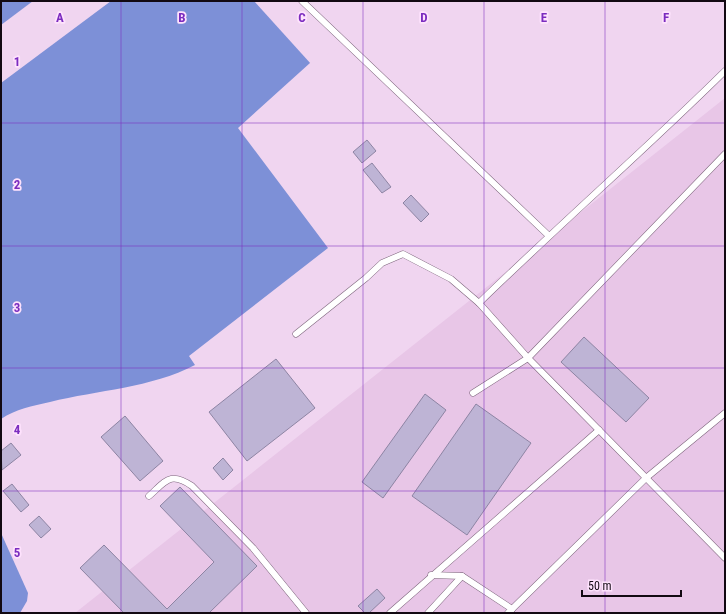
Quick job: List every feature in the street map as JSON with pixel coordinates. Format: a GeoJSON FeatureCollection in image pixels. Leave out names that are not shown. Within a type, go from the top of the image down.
{"type":"FeatureCollection","features":[{"type":"Feature","properties":{"kind":"lane"},"geometry":{"type":"LineString","coordinates":[[302,1],[548,235]]}},
{"type":"Feature","properties":{"kind":"lane"},"geometry":{"type":"LineString","coordinates":[[479,302],[548,235],[725,71]]}},
{"type":"Feature","properties":{"kind":"lane"},"geometry":{"type":"LineString","coordinates":[[473,392],[528,358],[725,154]]}},
{"type":"Feature","properties":{"kind":"lane"},"geometry":{"type":"LineString","coordinates":[[296,334],[366,278],[382,263],[403,254],[451,279],[479,302],[528,358],[725,558]]}},
{"type":"Feature","properties":{"kind":"lane"},"geometry":{"type":"LineString","coordinates":[[431,575],[462,576],[510,611],[646,478],[725,413]]}},
{"type":"Feature","properties":{"kind":"lane"},"geometry":{"type":"LineString","coordinates":[[390,613],[431,575],[599,430]]}},
{"type":"Feature","properties":{"kind":"lane"},"geometry":{"type":"LineString","coordinates":[[149,496],[170,479],[181,478],[192,486],[254,548],[306,613]]}},
{"type":"Feature","properties":{"kind":"lane"},"geometry":{"type":"LineString","coordinates":[[428,613],[462,576]]}},
{"type":"Feature","properties":{"kind":"shaded area"},"geometry":{"type":"Polygon","coordinates":[[[725,98],[725,613],[75,613],[532,251],[725,98]]]}},
{"type":"Feature","properties":{"kind":"water"},"geometry":{"type":"Polygon","coordinates":[[[1,1],[419,1],[310,63],[238,128],[328,248],[189,356],[195,365],[178,373],[142,384],[31,406],[18,410],[1,419],[1,1]]]}},
{"type":"Feature","properties":{"kind":"water"},"geometry":{"type":"Polygon","coordinates":[[[1,533],[28,593],[27,601],[20,613],[1,613],[1,533]]]}},
{"type":"Feature","properties":{"kind":"pier"},"geometry":{"type":"Polygon","coordinates":[[[33,1],[111,1],[1,83],[1,25],[33,1]]]}},
{"type":"Feature","properties":{"kind":"pier"},"geometry":{"type":"Polygon","coordinates":[[[254,1],[421,1],[311,64],[254,1]]]}},
{"type":"Feature","properties":{"kind":"building"},"geometry":{"type":"Polygon","coordinates":[[[367,140],[376,151],[362,163],[353,152],[367,140]]]}},
{"type":"Feature","properties":{"kind":"building"},"geometry":{"type":"Polygon","coordinates":[[[372,163],[391,187],[382,193],[363,170],[372,163]]]}},
{"type":"Feature","properties":{"kind":"building"},"geometry":{"type":"Polygon","coordinates":[[[411,195],[429,214],[421,222],[403,203],[411,195]]]}},
{"type":"Feature","properties":{"kind":"building"},"geometry":{"type":"Polygon","coordinates":[[[584,337],[649,398],[626,422],[561,362],[584,337]]]}},
{"type":"Feature","properties":{"kind":"building"},"geometry":{"type":"Polygon","coordinates":[[[276,359],[315,408],[247,461],[209,412],[276,359]]]}},
{"type":"Feature","properties":{"kind":"building"},"geometry":{"type":"Polygon","coordinates":[[[425,394],[446,410],[383,498],[362,482],[425,394]]]}},
{"type":"Feature","properties":{"kind":"building"},"geometry":{"type":"Polygon","coordinates":[[[476,404],[531,443],[467,535],[412,496],[476,404]]]}},
{"type":"Feature","properties":{"kind":"building"},"geometry":{"type":"Polygon","coordinates":[[[125,416],[163,461],[140,481],[101,437],[125,416]]]}},
{"type":"Feature","properties":{"kind":"building"},"geometry":{"type":"Polygon","coordinates":[[[11,443],[21,455],[2,470],[1,451],[11,443]]]}},
{"type":"Feature","properties":{"kind":"building"},"geometry":{"type":"Polygon","coordinates":[[[223,458],[233,470],[223,480],[213,468],[223,458]]]}},
{"type":"Feature","properties":{"kind":"building"},"geometry":{"type":"Polygon","coordinates":[[[12,484],[29,505],[21,512],[3,491],[12,484]]]}},
{"type":"Feature","properties":{"kind":"building"},"geometry":{"type":"Polygon","coordinates":[[[180,487],[257,566],[209,613],[124,613],[80,568],[104,545],[167,609],[214,562],[160,506],[180,487]]]}},
{"type":"Feature","properties":{"kind":"building"},"geometry":{"type":"Polygon","coordinates":[[[39,516],[51,529],[41,538],[29,525],[39,516]]]}},
{"type":"Feature","properties":{"kind":"building"},"geometry":{"type":"Polygon","coordinates":[[[377,589],[385,598],[369,613],[365,613],[358,606],[377,589]]]}}]}
